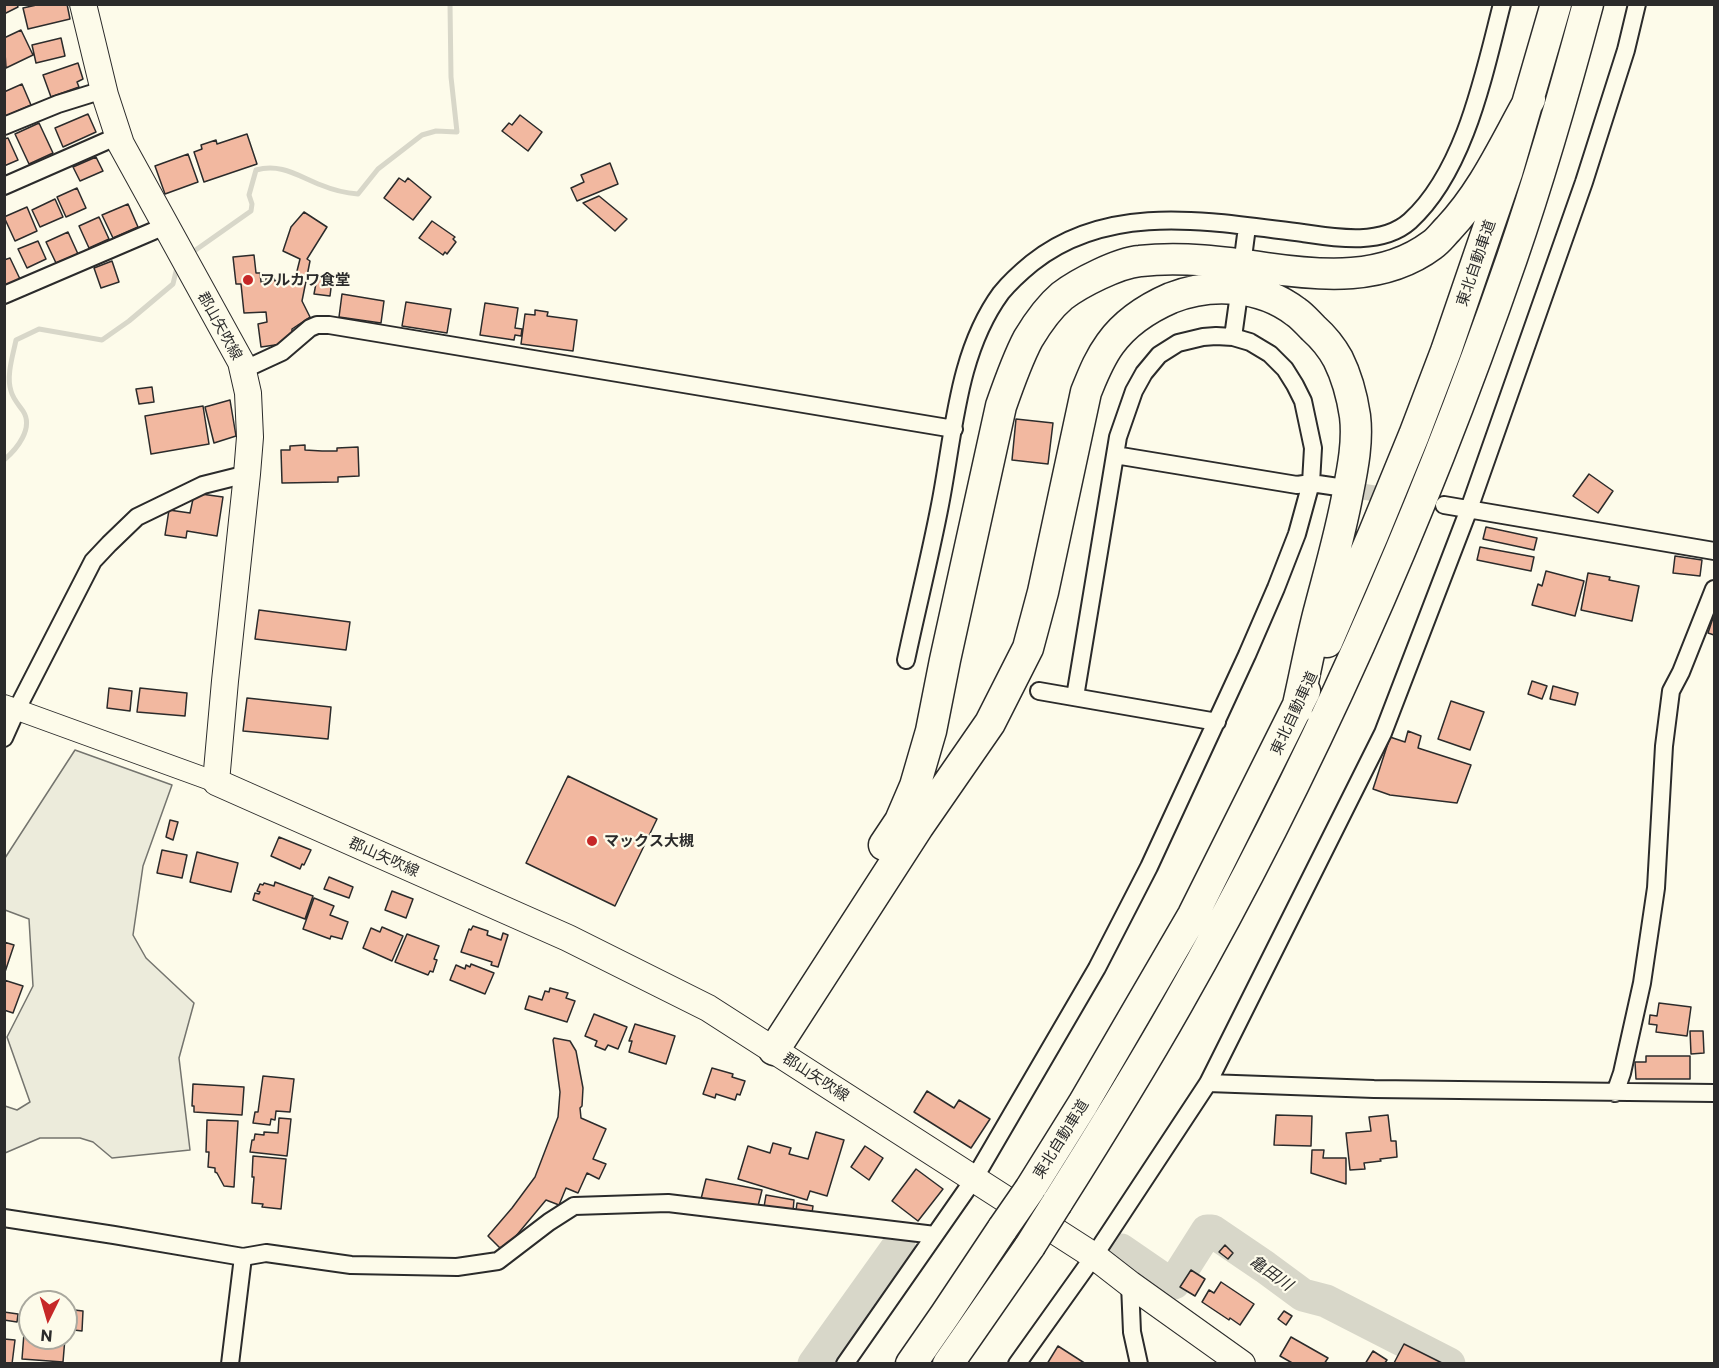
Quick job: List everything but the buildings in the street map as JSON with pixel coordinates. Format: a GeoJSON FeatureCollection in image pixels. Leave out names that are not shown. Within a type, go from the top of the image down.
{"type":"FeatureCollection","features":[{"type":"Feature","properties":{"kind":"highway","name":"東北自動車道"},"geometry":{"type":"LineString","coordinates":[[911,1364],[1030,1189],[1083,1104],[1193,915],[1297,708],[1414,435],[1507,173],[1556,4]]}},
{"type":"Feature","properties":{"kind":"highway","name":"東北自動車道"},"geometry":{"type":"LineString","coordinates":[[948,1364],[1030,1246],[1126,1092],[1220,927],[1311,747],[1403,543],[1512,257],[1560,106],[1588,4]]}},
{"type":"Feature","properties":{"kind":"highway"},"geometry":{"type":"LineString","coordinates":[[766,1045],[900,821],[915,786],[931,731],[1001,406],[1013,371],[1029,338],[1044,315],[1062,296],[1103,272],[1138,261],[1182,260],[1243,264],[1308,274],[1365,272],[1402,262],[1433,244],[1467,207],[1495,164],[1530,99]]}},
{"type":"Feature","properties":{"kind":"highway"},"geometry":{"type":"LineString","coordinates":[[766,1045],[990,723],[1028,648],[1043,592],[1086,392],[1097,364],[1111,342],[1132,322],[1156,304],[1183,293],[1210,288],[1234,289],[1254,291],[1276,299],[1296,312],[1319,334],[1337,358],[1348,385],[1355,417],[1352,472],[1341,531],[1297,708]]}},
{"type":"Feature","properties":{"kind":"main road","name":"郡山矢吹線"},"geometry":{"type":"LineString","coordinates":[[83,4],[103,90],[121,144],[241,362],[248,393],[247,474],[216,782],[568,938],[708,1008],[1094,1256],[1242,1364]]}},
{"type":"Feature","properties":{"kind":"street"},"geometry":{"type":"LineString","coordinates":[[906,660],[940,506],[962,383],[974,342],[1002,292],[1048,251],[1097,229],[1144,221],[1184,220],[1339,238],[1387,234],[1408,223],[1438,189],[1462,139],[1476,102],[1502,4]]}},
{"type":"Feature","properties":{"kind":"street"},"geometry":{"type":"LineString","coordinates":[[1017,1364],[1094,1256],[1208,1083],[1383,732],[1469,508],[1584,182],[1626,50],[1637,4]]}},
{"type":"Feature","properties":{"kind":"street"},"geometry":{"type":"LineString","coordinates":[[4,126],[58,104],[103,90]]}},
{"type":"Feature","properties":{"kind":"street"},"geometry":{"type":"LineString","coordinates":[[4,186],[118,136]]}},
{"type":"Feature","properties":{"kind":"street"},"geometry":{"type":"LineString","coordinates":[[4,295],[165,226]]}},
{"type":"Feature","properties":{"kind":"street"},"geometry":{"type":"LineString","coordinates":[[1244,250],[1248,227]]}},
{"type":"Feature","properties":{"kind":"street"},"geometry":{"type":"LineString","coordinates":[[1233,337],[1238,301]]}},
{"type":"Feature","properties":{"kind":"street"},"geometry":{"type":"LineString","coordinates":[[243,370],[282,352],[310,328],[317,325],[329,325],[954,429]]}},
{"type":"Feature","properties":{"kind":"street"},"geometry":{"type":"LineString","coordinates":[[845,1364],[974,1179],[1097,968],[1149,867],[1217,722],[1276,588],[1297,534],[1311,483],[1313,448],[1303,401],[1295,385],[1285,369],[1270,354],[1250,342],[1233,337],[1203,337],[1178,343],[1159,356],[1144,373],[1134,391],[1118,437],[1075,697]]}},
{"type":"Feature","properties":{"kind":"street"},"geometry":{"type":"LineString","coordinates":[[1115,455],[1298,485],[1311,483],[1338,488]]}},
{"type":"Feature","properties":{"kind":"street"},"geometry":{"type":"LineString","coordinates":[[4,738],[11,707],[93,561],[137,517],[203,485],[247,474]]}},
{"type":"Feature","properties":{"kind":"street"},"geometry":{"type":"LineString","coordinates":[[1444,505],[1714,551]]}},
{"type":"Feature","properties":{"kind":"street"},"geometry":{"type":"LineString","coordinates":[[1615,1093],[1622,1073],[1642,983],[1656,888],[1665,746],[1671,692],[1714,589]]}},
{"type":"Feature","properties":{"kind":"street"},"geometry":{"type":"LineString","coordinates":[[1039,691],[1217,722]]}},
{"type":"Feature","properties":{"kind":"street"},"geometry":{"type":"LineString","coordinates":[[11,707],[216,782]]}},
{"type":"Feature","properties":{"kind":"street"},"geometry":{"type":"LineString","coordinates":[[1208,1083],[1374,1089],[1714,1093]]}},
{"type":"Feature","properties":{"kind":"street"},"geometry":{"type":"LineString","coordinates":[[4,1218],[243,1257],[266,1253],[351,1265],[458,1268],[498,1261],[574,1206],[668,1203],[935,1235]]}},
{"type":"Feature","properties":{"kind":"street"},"geometry":{"type":"LineString","coordinates":[[230,1364],[243,1257]]}},
{"type":"Feature","properties":{"kind":"street"},"geometry":{"type":"LineString","coordinates":[[1130,1284],[1132,1332],[1139,1364]]}},
{"type":"Feature","properties":{"kind":"shaded area"},"geometry":{"type":"Polygon","coordinates":[[[75,750],[172,785],[143,866],[133,935],[146,958],[194,1003],[179,1058],[190,1150],[112,1158],[93,1142],[80,1138],[40,1138],[5,1153],[5,1106],[17,1110],[30,1102],[7,1037],[33,986],[29,919],[5,910],[5,858],[75,750]]]}},
{"type":"Feature","properties":{"kind":"waterway"},"geometry":{"type":"LineString","coordinates":[[190,254],[251,211],[252,204],[249,195],[256,170],[281,169],[330,188],[358,194],[378,169],[422,135],[436,131],[457,132],[451,77],[450,4]]}},
{"type":"Feature","properties":{"kind":"waterway"},"geometry":{"type":"LineString","coordinates":[[4,460],[19,444],[26,424],[23,411],[13,397],[9,379],[16,340],[39,329],[102,340],[129,321],[173,284],[178,263]]}},
{"type":"Feature","properties":{"kind":"waterway","name":"亀田川"},"geometry":{"type":"LineString","coordinates":[[1121,1250],[1169,1283],[1174,1283],[1207,1231],[1212,1231],[1303,1295],[1326,1301],[1449,1364]]}},
{"type":"Feature","properties":{"kind":"waterway","name":"亀田川"},"geometry":{"type":"LineString","coordinates":[[814,1364],[899,1245]]}},
{"type":"Feature","properties":{"kind":"tunnel"},"geometry":{"type":"LineString","coordinates":[[1341,488],[1396,497]]}},
{"type":"Feature","properties":{"kind":"place","name":"フルカワ食堂"},"geometry":{"type":"Point","coordinates":[248,280]}},
{"type":"Feature","properties":{"kind":"place","name":"マックス大槻"},"geometry":{"type":"Point","coordinates":[592,841]}}]}
